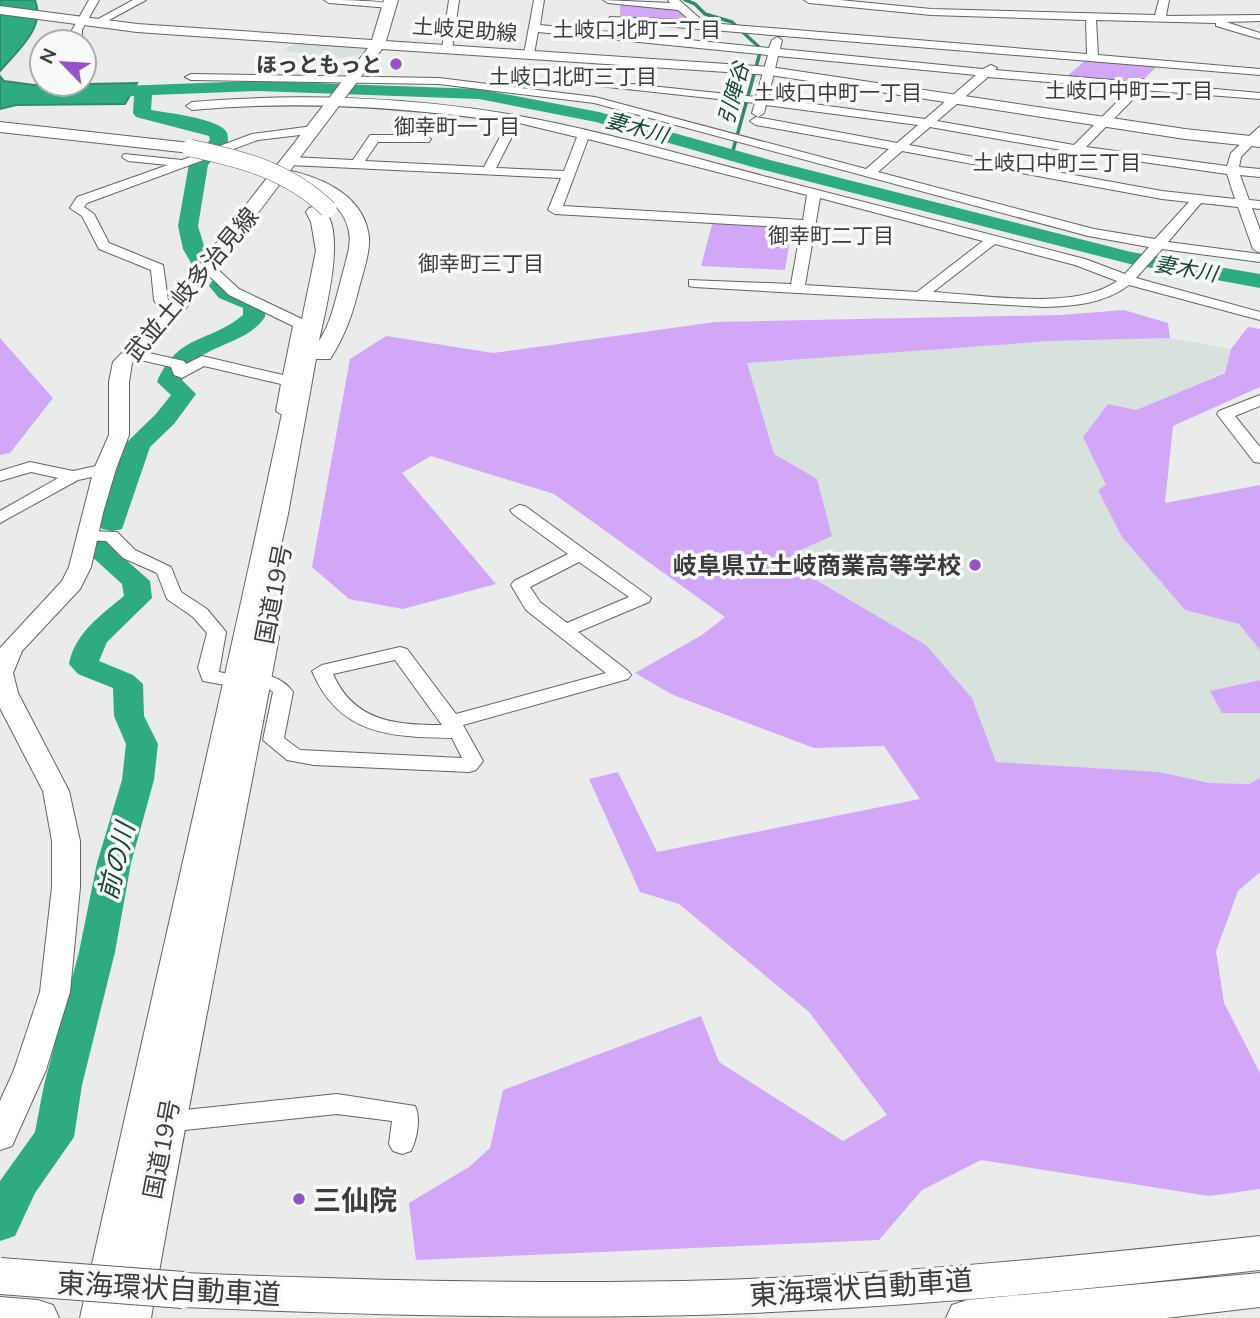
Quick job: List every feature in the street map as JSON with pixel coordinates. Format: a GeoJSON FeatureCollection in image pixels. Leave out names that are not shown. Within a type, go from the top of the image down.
{"type":"FeatureCollection","features":[{"type":"Feature","properties":{"kind":"highway","name":"国道19号"},"geometry":{"type":"LineString","coordinates":[[0,129],[194,154],[241,166],[282,182],[322,211],[338,233],[339,249],[322,354],[130,1183],[125,1313]]}},
{"type":"Feature","properties":{"kind":"highway"},"geometry":{"type":"LineString","coordinates":[[285,168],[292,176],[325,189],[349,210],[360,234],[338,327],[322,354]]}},
{"type":"Feature","properties":{"kind":"highway","name":"国道19号"},"geometry":{"type":"LineString","coordinates":[[125,1313],[205,947],[275,514],[326,251],[322,211]]}},
{"type":"Feature","properties":{"kind":"highway"},"geometry":{"type":"LineString","coordinates":[[85,1318],[108,1220],[130,1183]]}},
{"type":"Feature","properties":{"kind":"highway","name":"東海環状自動車道"},"geometry":{"type":"LineString","coordinates":[[0,1276],[183,1290],[428,1299],[645,1299],[858,1289],[1173,1264],[1260,1254]]}},
{"type":"Feature","properties":{"kind":"highway","name":"東海環状自動車道"},"geometry":{"type":"LineString","coordinates":[[967,1318],[1260,1290]]}},
{"type":"Feature","properties":{"kind":"highway","name":"東海環状自動車道"},"geometry":{"type":"LineString","coordinates":[[0,1315],[38,1318]]}},
{"type":"Feature","properties":{"kind":"main road","name":"武並土岐多治見線"},"geometry":{"type":"LineString","coordinates":[[0,1137],[30,1070],[55,992],[66,887],[66,841],[55,791],[36,749],[11,710],[1,685],[4,662],[12,648],[72,584],[80,566],[105,469],[119,435],[120,369],[176,308],[353,79],[378,44],[390,3]]}},
{"type":"Feature","properties":{"kind":"main road","name":"土岐足助線"},"geometry":{"type":"LineString","coordinates":[[0,10],[84,22],[770,71],[1254,142]]}},
{"type":"Feature","properties":{"kind":"street"},"geometry":{"type":"LineString","coordinates":[[79,28],[94,0]]}},
{"type":"Feature","properties":{"kind":"street"},"geometry":{"type":"LineString","coordinates":[[84,22],[141,0]]}},
{"type":"Feature","properties":{"kind":"street"},"geometry":{"type":"LineString","coordinates":[[329,0],[390,3]]}},
{"type":"Feature","properties":{"kind":"street"},"geometry":{"type":"LineString","coordinates":[[447,49],[454,0]]}},
{"type":"Feature","properties":{"kind":"street"},"geometry":{"type":"LineString","coordinates":[[528,54],[539,0]]}},
{"type":"Feature","properties":{"kind":"street"},"geometry":{"type":"LineString","coordinates":[[608,0],[672,2],[700,24]]}},
{"type":"Feature","properties":{"kind":"street"},"geometry":{"type":"LineString","coordinates":[[808,0],[931,12],[1206,20],[1260,18]]}},
{"type":"Feature","properties":{"kind":"street"},"geometry":{"type":"LineString","coordinates":[[1160,19],[1164,0]]}},
{"type":"Feature","properties":{"kind":"street"},"geometry":{"type":"LineString","coordinates":[[612,36],[617,1]]}},
{"type":"Feature","properties":{"kind":"street"},"geometry":{"type":"LineString","coordinates":[[922,35],[931,12]]}},
{"type":"Feature","properties":{"kind":"street"},"geometry":{"type":"LineString","coordinates":[[1089,58],[1091,17]]}},
{"type":"Feature","properties":{"kind":"street"},"geometry":{"type":"LineString","coordinates":[[614,19],[779,32],[922,35],[1007,52],[1260,72]]}},
{"type":"Feature","properties":{"kind":"street"},"geometry":{"type":"LineString","coordinates":[[1206,20],[1260,36]]}},
{"type":"Feature","properties":{"kind":"street"},"geometry":{"type":"LineString","coordinates":[[534,29],[1059,80],[1260,96]]}},
{"type":"Feature","properties":{"kind":"street"},"geometry":{"type":"LineString","coordinates":[[750,141],[779,32]]}},
{"type":"Feature","properties":{"kind":"street"},"geometry":{"type":"LineString","coordinates":[[869,173],[959,98],[1007,52]]}},
{"type":"Feature","properties":{"kind":"street"},"geometry":{"type":"LineString","coordinates":[[1059,80],[1089,58]]}},
{"type":"Feature","properties":{"kind":"street"},"geometry":{"type":"LineString","coordinates":[[594,100],[603,84],[609,59]]}},
{"type":"Feature","properties":{"kind":"street"},"geometry":{"type":"LineString","coordinates":[[1047,174],[1078,148],[1161,65]]}},
{"type":"Feature","properties":{"kind":"street"},"geometry":{"type":"LineString","coordinates":[[191,78],[439,81],[594,100],[1070,227],[1155,245],[1260,258]]}},
{"type":"Feature","properties":{"kind":"street"},"geometry":{"type":"LineString","coordinates":[[603,84],[762,100],[929,123],[1232,172],[1260,173]]}},
{"type":"Feature","properties":{"kind":"street"},"geometry":{"type":"LineString","coordinates":[[192,106],[237,102],[334,102],[426,139],[488,171],[567,175]]}},
{"type":"Feature","properties":{"kind":"street"},"geometry":{"type":"LineString","coordinates":[[488,171],[515,119]]}},
{"type":"Feature","properties":{"kind":"street"},"geometry":{"type":"LineString","coordinates":[[285,168],[356,165],[426,139],[515,119],[1080,262],[1260,316]]}},
{"type":"Feature","properties":{"kind":"street"},"geometry":{"type":"LineString","coordinates":[[756,121],[1197,200],[1260,205]]}},
{"type":"Feature","properties":{"kind":"street"},"geometry":{"type":"LineString","coordinates":[[176,308],[167,306],[160,300],[158,268],[104,246],[87,214],[77,208],[82,200],[194,154],[267,135],[313,130]]}},
{"type":"Feature","properties":{"kind":"street"},"geometry":{"type":"LineString","coordinates":[[1260,130],[1254,142],[1235,156],[1232,172],[1260,249]]}},
{"type":"Feature","properties":{"kind":"street"},"geometry":{"type":"LineString","coordinates":[[584,135],[555,210],[808,224]]}},
{"type":"Feature","properties":{"kind":"street"},"geometry":{"type":"LineString","coordinates":[[356,165],[374,138],[426,139]]}},
{"type":"Feature","properties":{"kind":"street"},"geometry":{"type":"LineString","coordinates":[[128,157],[194,154]]}},
{"type":"Feature","properties":{"kind":"street"},"geometry":{"type":"LineString","coordinates":[[797,289],[814,193]]}},
{"type":"Feature","properties":{"kind":"street"},"geometry":{"type":"LineString","coordinates":[[694,283],[1044,303],[1076,302],[1098,297],[1129,277],[1197,200]]}},
{"type":"Feature","properties":{"kind":"street"},"geometry":{"type":"LineString","coordinates":[[920,296],[992,240]]}},
{"type":"Feature","properties":{"kind":"street"},"geometry":{"type":"LineString","coordinates":[[208,268],[234,292],[297,322],[300,326],[287,382],[284,411],[294,412]]}},
{"type":"Feature","properties":{"kind":"street"},"geometry":{"type":"LineString","coordinates":[[132,354],[176,363],[182,373],[202,361],[287,382]]}},
{"type":"Feature","properties":{"kind":"street"},"geometry":{"type":"LineString","coordinates":[[1260,400],[1225,414],[1260,458]]}},
{"type":"Feature","properties":{"kind":"street"},"geometry":{"type":"LineString","coordinates":[[0,476],[30,467],[73,476]]}},
{"type":"Feature","properties":{"kind":"street"},"geometry":{"type":"LineString","coordinates":[[0,519],[73,476],[105,469]]}},
{"type":"Feature","properties":{"kind":"street"},"geometry":{"type":"LineString","coordinates":[[519,510],[642,598],[563,632]]}},
{"type":"Feature","properties":{"kind":"street"},"geometry":{"type":"LineString","coordinates":[[88,536],[111,536],[129,554],[165,571],[173,595],[200,613],[217,632],[208,668],[209,677],[269,682],[281,687],[283,692],[273,740],[295,755],[314,759],[469,765],[473,761],[472,755],[453,727],[400,653],[322,671],[327,690],[345,711],[383,726],[418,731],[453,727],[621,675],[533,607],[520,584],[580,555]]}},
{"type":"Feature","properties":{"kind":"street"},"geometry":{"type":"LineString","coordinates":[[166,1122],[337,1104],[406,1112],[402,1144]]}},
{"type":"Feature","properties":{"kind":"shaded area"},"geometry":{"type":"Polygon","coordinates":[[[0,0],[35,0],[37,20],[33,28],[28,28],[28,38],[0,71],[0,0]]]}},
{"type":"Feature","properties":{"kind":"shaded area"},"geometry":{"type":"Polygon","coordinates":[[[620,3],[679,9],[691,23],[620,18],[620,3]]]}},
{"type":"Feature","properties":{"kind":"shaded area"},"geometry":{"type":"Polygon","coordinates":[[[299,42],[360,46],[370,50],[367,53],[337,59],[282,50],[299,42]]]}},
{"type":"Feature","properties":{"kind":"shaded area"},"geometry":{"type":"Polygon","coordinates":[[[1086,60],[1157,66],[1138,85],[1065,78],[1086,60]]]}},
{"type":"Feature","properties":{"kind":"shaded area"},"geometry":{"type":"Polygon","coordinates":[[[0,76],[4,81],[28,84],[28,98],[98,98],[98,84],[137,83],[125,104],[16,105],[0,109],[0,76]]]}},
{"type":"Feature","properties":{"kind":"shaded area"},"geometry":{"type":"Polygon","coordinates":[[[713,221],[792,225],[785,270],[701,266],[713,221]]]}},
{"type":"Feature","properties":{"kind":"shaded area"},"geometry":{"type":"Polygon","coordinates":[[[1124,310],[1168,323],[1170,338],[1051,341],[747,363],[774,454],[817,479],[832,536],[796,552],[811,577],[926,645],[972,698],[996,762],[1159,772],[1209,783],[1249,784],[1260,778],[1260,872],[1238,891],[1216,951],[1224,1003],[1260,1073],[1260,1189],[1209,1196],[981,1160],[922,1190],[879,1240],[416,1260],[409,1203],[469,1167],[490,1148],[503,1090],[701,1016],[719,1062],[843,1141],[887,1115],[809,1012],[679,904],[640,892],[589,779],[618,772],[657,852],[920,799],[884,746],[814,748],[673,695],[635,673],[702,635],[725,617],[554,494],[431,456],[402,473],[496,584],[403,609],[349,599],[312,567],[350,359],[386,336],[493,353],[715,322],[1061,315],[1124,310]]]}},
{"type":"Feature","properties":{"kind":"shaded area"},"geometry":{"type":"Polygon","coordinates":[[[1248,327],[1260,329],[1260,387],[1173,426],[1165,503],[1260,485],[1260,650],[1239,624],[1185,610],[1122,537],[1098,490],[1106,485],[1083,437],[1108,404],[1136,410],[1225,373],[1231,349],[1248,327]]]}},
{"type":"Feature","properties":{"kind":"shaded area"},"geometry":{"type":"Polygon","coordinates":[[[0,338],[53,398],[10,453],[0,455],[0,338]]]}},
{"type":"Feature","properties":{"kind":"shaded area","name":"岐阜県立土岐商業高等学校"},"geometry":{"type":"Polygon","coordinates":[[[1170,338],[1231,349],[1225,372],[1136,410],[1108,404],[1083,437],[1106,485],[1099,490],[1122,537],[1185,610],[1239,624],[1260,650],[1260,680],[1210,691],[1222,713],[1260,713],[1260,778],[1249,784],[1209,783],[1159,772],[996,762],[972,698],[926,645],[811,577],[796,552],[832,536],[817,480],[774,454],[746,363],[1051,341],[1170,338]]]}},
{"type":"Feature","properties":{"kind":"shaded area"},"geometry":{"type":"Polygon","coordinates":[[[1260,680],[1260,713],[1222,713],[1210,691],[1260,680]]]}},
{"type":"Feature","properties":{"kind":"waterway","name":"引陣谷"},"geometry":{"type":"LineString","coordinates":[[685,0],[695,4],[705,14],[732,22],[761,49],[732,154]]}},
{"type":"Feature","properties":{"kind":"waterway","name":"妻木川"},"geometry":{"type":"LineString","coordinates":[[144,90],[258,86],[479,94],[599,117],[763,164],[1130,258],[1260,281]]}},
{"type":"Feature","properties":{"kind":"waterway","name":"妻木川"},"geometry":{"type":"LineString","coordinates":[[98,92],[144,90]]}},
{"type":"Feature","properties":{"kind":"waterway","name":"前の川"},"geometry":{"type":"LineString","coordinates":[[144,90],[142,113],[190,123],[218,133],[219,141],[199,164],[188,226],[194,249],[203,265]]}},
{"type":"Feature","properties":{"kind":"waterway","name":"前の川"},"geometry":{"type":"LineString","coordinates":[[112,523],[138,444],[165,419],[184,394],[169,382],[175,367],[193,349],[229,334],[254,317],[254,305],[227,293],[220,286]]}},
{"type":"Feature","properties":{"kind":"waterway","name":"前の川"},"geometry":{"type":"LineString","coordinates":[[0,1224],[21,1181],[54,1137],[63,1085],[97,952],[114,863],[138,780],[142,744],[129,716],[128,684],[84,664],[90,645],[97,636],[138,598],[136,581],[103,554],[105,546]]}},
{"type":"Feature","properties":{"kind":"place","name":"ほっともっと"},"geometry":{"type":"Point","coordinates":[396,64]}},
{"type":"Feature","properties":{"kind":"place","name":"岐阜県立土岐商業高等学校"},"geometry":{"type":"Point","coordinates":[975,565]}},
{"type":"Feature","properties":{"kind":"place","name":"三仙院"},"geometry":{"type":"Point","coordinates":[299,1199]}},
{"type":"Feature","properties":{"kind":"district","name":"土岐口北町二丁目"},"geometry":{"type":"Point","coordinates":[637,29]}},
{"type":"Feature","properties":{"kind":"district","name":"土岐口北町三丁目"},"geometry":{"type":"Point","coordinates":[573,76]}},
{"type":"Feature","properties":{"kind":"district","name":"土岐口中町二丁目"},"geometry":{"type":"Point","coordinates":[1129,90]}},
{"type":"Feature","properties":{"kind":"district","name":"土岐口中町一丁目"},"geometry":{"type":"Point","coordinates":[838,92]}},
{"type":"Feature","properties":{"kind":"district","name":"御幸町一丁目"},"geometry":{"type":"Point","coordinates":[457,126]}},
{"type":"Feature","properties":{"kind":"district","name":"土岐口中町三丁目"},"geometry":{"type":"Point","coordinates":[1057,162]}},
{"type":"Feature","properties":{"kind":"district","name":"御幸町二丁目"},"geometry":{"type":"Point","coordinates":[831,235]}},
{"type":"Feature","properties":{"kind":"district","name":"御幸町三丁目"},"geometry":{"type":"Point","coordinates":[481,263]}}]}
